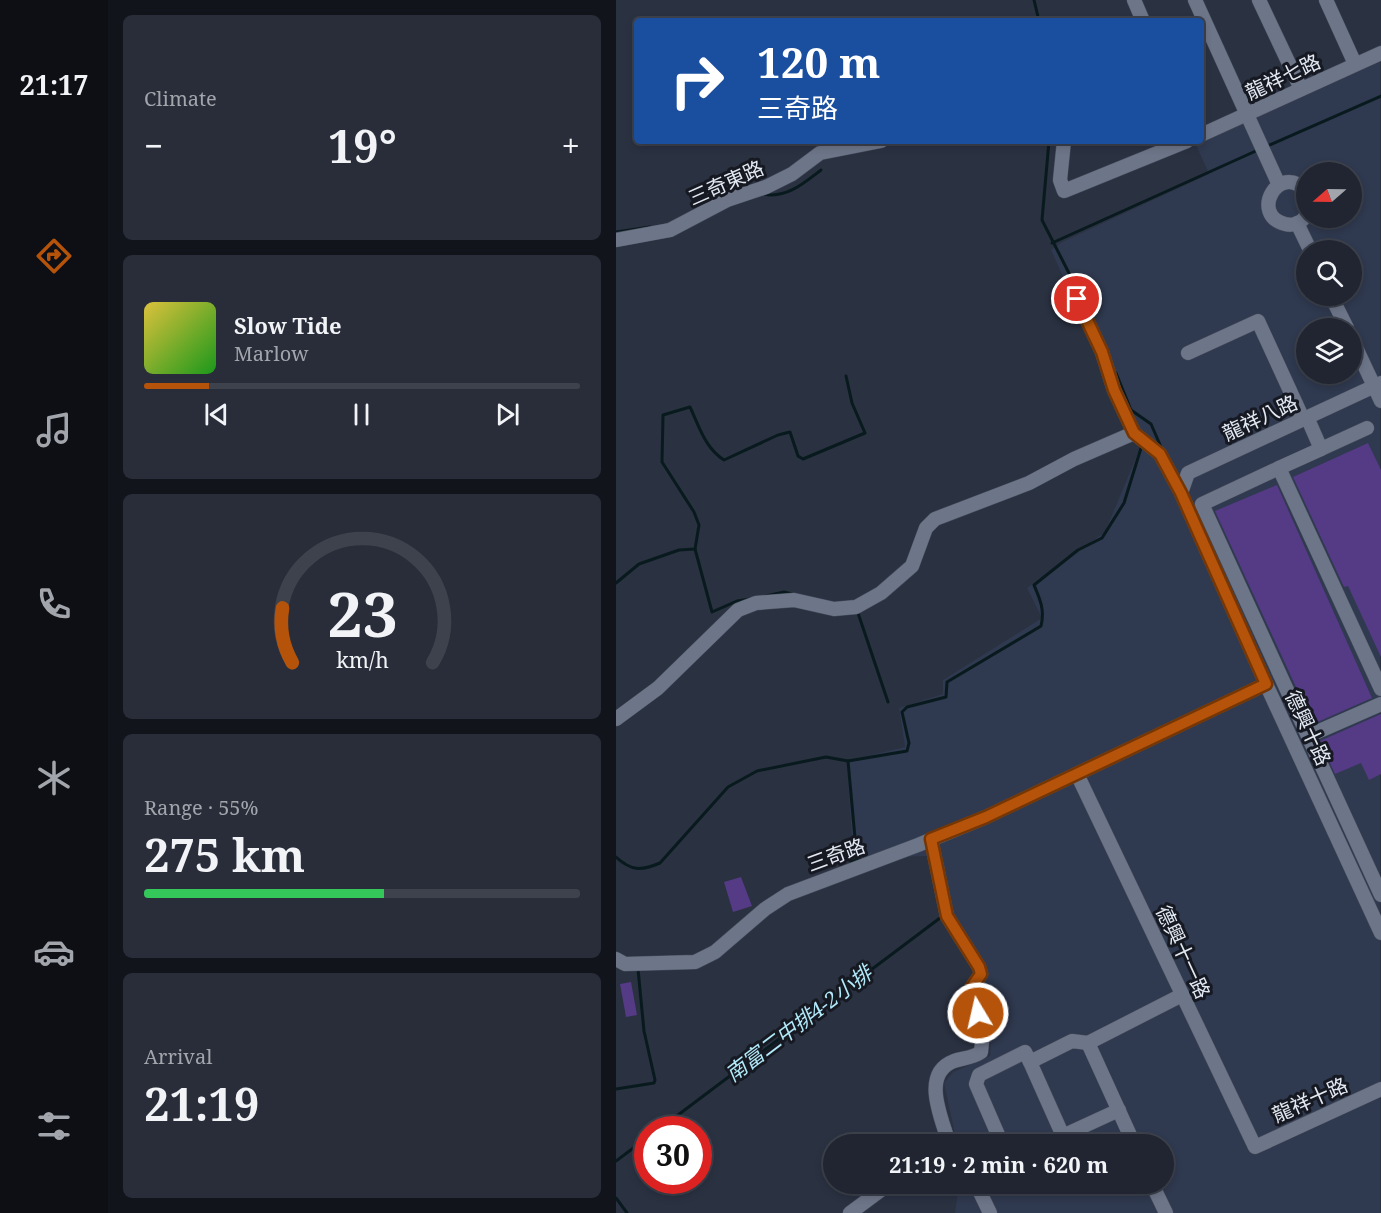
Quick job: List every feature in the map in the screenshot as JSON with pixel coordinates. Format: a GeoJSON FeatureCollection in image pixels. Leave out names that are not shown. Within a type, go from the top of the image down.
{"type":"FeatureCollection","features":[{"type":"Feature","properties":{"kind":"street"},"geometry":{"type":"LineString","coordinates":[[1134,0],[1142,18]]}},
{"type":"Feature","properties":{"kind":"street"},"geometry":{"type":"LineString","coordinates":[[1195,0],[1203,18]]}},
{"type":"Feature","properties":{"kind":"street"},"geometry":{"type":"LineString","coordinates":[[1259,0],[1301,89]]}},
{"type":"Feature","properties":{"kind":"street"},"geometry":{"type":"LineString","coordinates":[[1326,0],[1355,64]]}},
{"type":"Feature","properties":{"kind":"street"},"geometry":{"type":"LineString","coordinates":[[1204,20],[1279,185]]}},
{"type":"Feature","properties":{"kind":"street","name":"龍祥七路"},"geometry":{"type":"LineString","coordinates":[[1204,134],[1381,53]]}},
{"type":"Feature","properties":{"kind":"street","name":"三奇東路"},"geometry":{"type":"LineString","coordinates":[[616,240],[670,230],[727,200],[747,195],[775,183],[792,174],[820,153],[866,144]]}},
{"type":"Feature","properties":{"kind":"street"},"geometry":{"type":"LineString","coordinates":[[1064,144],[1060,180],[1064,190],[1179,144]]}},
{"type":"Feature","properties":{"kind":"street"},"geometry":{"type":"LineString","coordinates":[[1296,185],[1293,183],[1279,185],[1270,195],[1269,209],[1277,221],[1283,224],[1296,221]]}},
{"type":"Feature","properties":{"kind":"street"},"geometry":{"type":"LineString","coordinates":[[616,719],[658,688],[738,610],[756,603],[794,600],[834,609],[856,607],[881,593],[912,566],[926,528],[936,519],[1029,483],[1074,459],[1134,433],[1114,390],[1102,352],[1072,288]]}},
{"type":"Feature","properties":{"kind":"street"},"geometry":{"type":"LineString","coordinates":[[1188,353],[1258,321],[1321,449]]}},
{"type":"Feature","properties":{"kind":"street"},"geometry":{"type":"LineString","coordinates":[[1362,357],[1377,385],[1381,401]]}},
{"type":"Feature","properties":{"kind":"street","name":"龍祥八路"},"geometry":{"type":"LineString","coordinates":[[1181,493],[1188,473],[1377,385]]}},
{"type":"Feature","properties":{"kind":"street"},"geometry":{"type":"LineString","coordinates":[[1367,428],[1202,504],[1308,736],[1377,878],[1381,895]]}},
{"type":"Feature","properties":{"kind":"street","name":"德興十路"},"geometry":{"type":"LineString","coordinates":[[1134,433],[1160,454],[1181,493],[1381,933]]}},
{"type":"Feature","properties":{"kind":"street"},"geometry":{"type":"LineString","coordinates":[[1279,468],[1381,689]]}},
{"type":"Feature","properties":{"kind":"street","name":"三奇路"},"geometry":{"type":"LineString","coordinates":[[616,959],[625,964],[695,962],[715,952],[765,909],[788,894],[931,839],[1077,774],[1266,684]]}},
{"type":"Feature","properties":{"kind":"street"},"geometry":{"type":"LineString","coordinates":[[1308,736],[1381,704]]}},
{"type":"Feature","properties":{"kind":"street","name":"德興十一路"},"geometry":{"type":"LineString","coordinates":[[1077,774],[1255,1147]]}},
{"type":"Feature","properties":{"kind":"street"},"geometry":{"type":"LineString","coordinates":[[931,839],[947,916],[979,967],[981,974],[972,987],[983,1031],[980,1052],[975,1056],[952,1062],[939,1074],[935,1085],[937,1105],[946,1134]]}},
{"type":"Feature","properties":{"kind":"street"},"geometry":{"type":"LineString","coordinates":[[1030,1062],[1072,1041],[1088,1043],[1182,994]]}},
{"type":"Feature","properties":{"kind":"street"},"geometry":{"type":"LineString","coordinates":[[1088,1043],[1130,1134]]}},
{"type":"Feature","properties":{"kind":"street"},"geometry":{"type":"LineString","coordinates":[[998,1134],[976,1084],[979,1075],[1025,1052],[1062,1134]]}},
{"type":"Feature","properties":{"kind":"street","name":"龍祥十路"},"geometry":{"type":"LineString","coordinates":[[1255,1147],[1381,1089]]}},
{"type":"Feature","properties":{"kind":"street"},"geometry":{"type":"LineString","coordinates":[[1067,1134],[1119,1110]]}},
{"type":"Feature","properties":{"kind":"street"},"geometry":{"type":"LineString","coordinates":[[850,1213],[876,1194]]}},
{"type":"Feature","properties":{"kind":"street"},"geometry":{"type":"LineString","coordinates":[[981,1194],[990,1213]]}},
{"type":"Feature","properties":{"kind":"street"},"geometry":{"type":"LineString","coordinates":[[1157,1194],[1166,1213]]}},
{"type":"Feature","properties":{"kind":"shaded area"},"geometry":{"type":"Polygon","coordinates":[[[1380,61],[1380,1213],[955,1213],[958,1194],[1174,1194],[1174,1134],[955,1134],[944,1083],[953,1072],[990,1056],[992,1024],[982,992],[983,965],[951,916],[927,856],[872,858],[853,855],[847,761],[905,747],[899,708],[943,694],[943,680],[1042,618],[1027,588],[1105,532],[1140,448],[1051,250],[1062,242],[1209,174],[1196,145],[1204,144],[1204,141],[1380,61]]]}},
{"type":"Feature","properties":{"kind":"building"},"geometry":{"type":"Polygon","coordinates":[[[1368,443],[1381,470],[1381,657],[1348,586],[1344,587],[1293,477],[1368,443]]]}},
{"type":"Feature","properties":{"kind":"building"},"geometry":{"type":"Polygon","coordinates":[[[1277,485],[1372,698],[1313,724],[1215,511],[1277,485]]]}},
{"type":"Feature","properties":{"kind":"building"},"geometry":{"type":"Polygon","coordinates":[[[1381,714],[1381,774],[1369,780],[1361,763],[1335,774],[1320,741],[1381,714]]]}},
{"type":"Feature","properties":{"kind":"building"},"geometry":{"type":"Polygon","coordinates":[[[741,877],[752,906],[733,912],[724,882],[741,877]]]}},
{"type":"Feature","properties":{"kind":"building"},"geometry":{"type":"Polygon","coordinates":[[[631,982],[637,1015],[626,1017],[620,984],[631,982]]]}},
{"type":"Feature","properties":{"kind":"waterway"},"geometry":{"type":"LineString","coordinates":[[1034,0],[1038,18]]}},
{"type":"Feature","properties":{"kind":"waterway"},"geometry":{"type":"LineString","coordinates":[[1265,147],[1381,96]]}},
{"type":"Feature","properties":{"kind":"waterway"},"geometry":{"type":"LineString","coordinates":[[1049,144],[1042,220],[1074,283]]}},
{"type":"Feature","properties":{"kind":"waterway"},"geometry":{"type":"LineString","coordinates":[[1052,243],[1258,150]]}},
{"type":"Feature","properties":{"kind":"waterway"},"geometry":{"type":"LineString","coordinates":[[764,194],[787,192],[821,170]]}},
{"type":"Feature","properties":{"kind":"waterway"},"geometry":{"type":"LineString","coordinates":[[695,210],[718,198]]}},
{"type":"Feature","properties":{"kind":"waterway"},"geometry":{"type":"LineString","coordinates":[[616,232],[650,227]]}},
{"type":"Feature","properties":{"kind":"waterway"},"geometry":{"type":"LineString","coordinates":[[1116,373],[1131,410],[1151,424],[1161,447]]}},
{"type":"Feature","properties":{"kind":"waterway"},"geometry":{"type":"LineString","coordinates":[[616,583],[639,564],[679,550],[695,549],[699,525],[694,512],[662,462],[663,415],[690,407],[707,443],[724,460],[778,435],[790,432],[798,456],[803,459],[865,433],[852,403],[846,376]]}},
{"type":"Feature","properties":{"kind":"waterway"},"geometry":{"type":"LineString","coordinates":[[616,857],[636,868],[660,863],[728,787],[757,771],[826,757],[848,761],[907,751],[909,743],[902,712],[907,707],[946,697],[947,682],[1041,626],[1042,610],[1034,585],[1078,550],[1102,538],[1124,503],[1142,445]]}},
{"type":"Feature","properties":{"kind":"waterway"},"geometry":{"type":"LineString","coordinates":[[695,549],[712,612],[737,601],[750,599]]}},
{"type":"Feature","properties":{"kind":"waterway"},"geometry":{"type":"LineString","coordinates":[[766,596],[784,592],[792,594]]}},
{"type":"Feature","properties":{"kind":"waterway"},"geometry":{"type":"LineString","coordinates":[[857,610],[888,702]]}},
{"type":"Feature","properties":{"kind":"waterway"},"geometry":{"type":"LineString","coordinates":[[848,761],[857,860],[851,862],[851,866]]}},
{"type":"Feature","properties":{"kind":"waterway","name":"南富二中排4-2小排"},"geometry":{"type":"LineString","coordinates":[[677,1116],[940,918]]}},
{"type":"Feature","properties":{"kind":"waterway"},"geometry":{"type":"LineString","coordinates":[[616,1089],[654,1083],[655,1080],[644,1031],[638,969]]}},
{"type":"Feature","properties":{"kind":"waterway","name":"南富二中排4-2小排"},"geometry":{"type":"LineString","coordinates":[[616,1161],[634,1148]]}},
{"type":"Feature","properties":{"kind":"waterway"},"geometry":{"type":"LineString","coordinates":[[616,1198],[627,1213]]}},
{"type":"Feature","properties":{"kind":"route"},"geometry":{"type":"LineString","coordinates":[[978,1013],[972,987],[981,974],[979,967],[947,916],[931,839],[986,817],[1266,684],[1181,493],[1160,454],[1134,433],[1114,390],[1102,352],[1077,299]]}}]}
